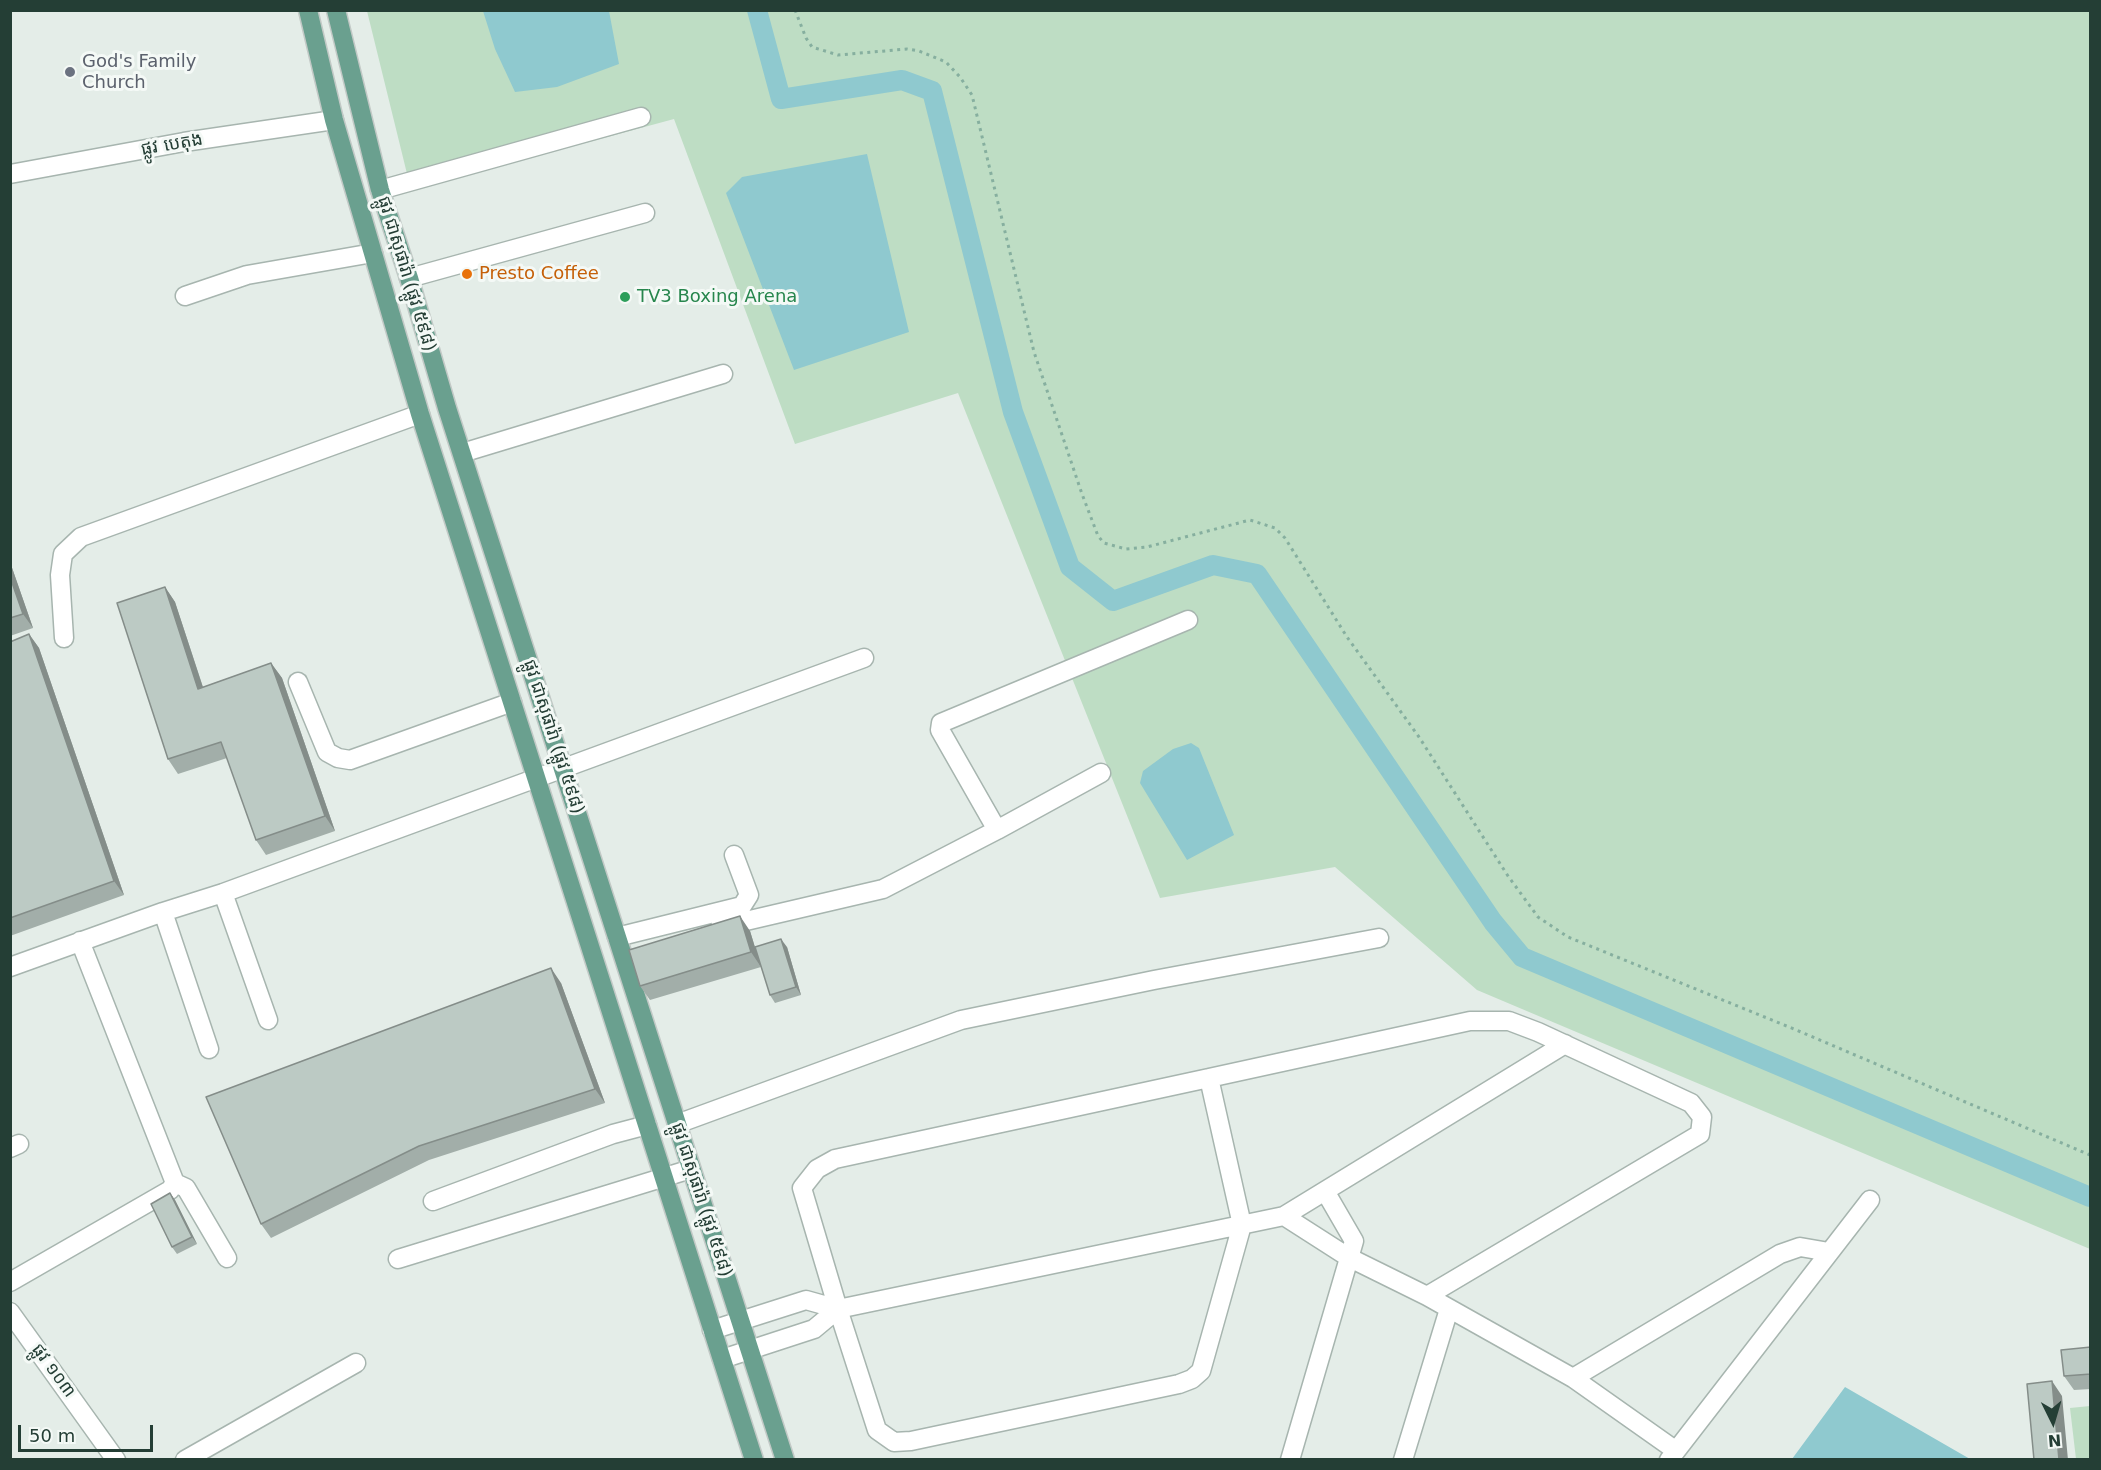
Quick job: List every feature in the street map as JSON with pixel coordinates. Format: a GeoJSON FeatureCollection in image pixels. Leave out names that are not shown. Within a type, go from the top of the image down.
{"type":"FeatureCollection","features":[{"type":"Feature","properties":{"kind":"main road","name":"ផ្លូវ ជាសុផារ៉ា (ផ្លូវ ៥៩៨)"},"geometry":{"type":"LineString","coordinates":[[308,10],[334,120],[420,414],[754,1460]]}},
{"type":"Feature","properties":{"kind":"main road","name":"ផ្លូវ ជាសុផារ៉ា (ផ្លូវ ៥៩៨)"},"geometry":{"type":"LineString","coordinates":[[336,10],[380,190],[616,937],[631,954],[657,1062],[785,1460]]}},
{"type":"Feature","properties":{"kind":"main road"},"geometry":{"type":"LineString","coordinates":[[403,354],[429,346]]}},
{"type":"Feature","properties":{"kind":"main road"},"geometry":{"type":"LineString","coordinates":[[629,1070],[657,1062]]}},
{"type":"Feature","properties":{"kind":"street"},"geometry":{"type":"LineString","coordinates":[[380,190],[641,117]]}},
{"type":"Feature","properties":{"kind":"street","name":"ផ្លូវ បេតុង"},"geometry":{"type":"LineString","coordinates":[[11,174],[184,142],[334,120]]}},
{"type":"Feature","properties":{"kind":"street"},"geometry":{"type":"LineString","coordinates":[[409,278],[645,213]]}},
{"type":"Feature","properties":{"kind":"street"},"geometry":{"type":"LineString","coordinates":[[185,296],[247,275],[373,252]]}},
{"type":"Feature","properties":{"kind":"street"},"geometry":{"type":"LineString","coordinates":[[462,453],[723,374]]}},
{"type":"Feature","properties":{"kind":"street"},"geometry":{"type":"LineString","coordinates":[[64,638],[60,575],[63,554],[81,537],[420,414]]}},
{"type":"Feature","properties":{"kind":"street"},"geometry":{"type":"LineString","coordinates":[[997,830],[940,730],[940,723],[1188,620]]}},
{"type":"Feature","properties":{"kind":"street"},"geometry":{"type":"LineString","coordinates":[[10,967],[223,893],[864,658]]}},
{"type":"Feature","properties":{"kind":"street"},"geometry":{"type":"LineString","coordinates":[[298,682],[327,752],[338,758],[350,760],[512,702]]}},
{"type":"Feature","properties":{"kind":"street"},"geometry":{"type":"LineString","coordinates":[[683,939],[737,922],[883,889],[1101,773]]}},
{"type":"Feature","properties":{"kind":"street"},"geometry":{"type":"LineString","coordinates":[[616,937],[742,906],[749,895],[734,855]]}},
{"type":"Feature","properties":{"kind":"street"},"geometry":{"type":"LineString","coordinates":[[223,893],[268,1020]]}},
{"type":"Feature","properties":{"kind":"street"},"geometry":{"type":"LineString","coordinates":[[163,912],[209,1049]]}},
{"type":"Feature","properties":{"kind":"street"},"geometry":{"type":"LineString","coordinates":[[677,1124],[961,1020],[1154,980],[1380,938]]}},
{"type":"Feature","properties":{"kind":"street"},"geometry":{"type":"LineString","coordinates":[[80,941],[175,1183],[186,1188],[227,1258]]}},
{"type":"Feature","properties":{"kind":"street"},"geometry":{"type":"LineString","coordinates":[[1209,1078],[1242,1225],[1201,1371],[1192,1380],[911,1441],[894,1442],[877,1430],[802,1188],[817,1169],[835,1159],[1470,1021],[1509,1021],[1565,1044],[1691,1103],[1702,1117],[1700,1134],[1427,1296]]}},
{"type":"Feature","properties":{"kind":"street"},"geometry":{"type":"LineString","coordinates":[[712,1329],[806,1300],[838,1309],[1284,1216],[1565,1044]]}},
{"type":"Feature","properties":{"kind":"street"},"geometry":{"type":"LineString","coordinates":[[433,1201],[613,1134],[647,1125]]}},
{"type":"Feature","properties":{"kind":"street"},"geometry":{"type":"LineString","coordinates":[[398,1259],[692,1169]]}},
{"type":"Feature","properties":{"kind":"street"},"geometry":{"type":"LineString","coordinates":[[10,1282],[171,1190],[175,1183]]}},
{"type":"Feature","properties":{"kind":"street"},"geometry":{"type":"LineString","coordinates":[[1290,1460],[1354,1241],[1324,1191]]}},
{"type":"Feature","properties":{"kind":"street"},"geometry":{"type":"LineString","coordinates":[[1284,1216],[1348,1257],[1427,1296],[1573,1378],[1672,1455],[1870,1200]]}},
{"type":"Feature","properties":{"kind":"street"},"geometry":{"type":"LineString","coordinates":[[1573,1378],[1780,1254],[1800,1247],[1829,1252]]}},
{"type":"Feature","properties":{"kind":"street"},"geometry":{"type":"LineString","coordinates":[[722,1359],[814,1329],[838,1309]]}},
{"type":"Feature","properties":{"kind":"street"},"geometry":{"type":"LineString","coordinates":[[1403,1460],[1449,1309]]}},
{"type":"Feature","properties":{"kind":"street","name":"ផ្លូវ ១០៣"},"geometry":{"type":"LineString","coordinates":[[10,1312],[116,1460]]}},
{"type":"Feature","properties":{"kind":"street"},"geometry":{"type":"LineString","coordinates":[[185,1460],[356,1363]]}},
{"type":"Feature","properties":{"kind":"path"},"geometry":{"type":"LineString","coordinates":[[795,10],[812,47],[838,55],[907,49],[919,51],[946,62],[960,76],[972,95],[1034,352],[1082,494],[1098,536],[1104,543],[1126,549],[1148,547],[1250,519],[1275,528],[1286,538],[1347,637],[1419,736],[1508,876],[1538,917],[1568,937],[1847,1051],[2091,1155]]}},
{"type":"Feature","properties":{"kind":"green space"},"geometry":{"type":"Polygon","coordinates":[[[367,11],[2090,11],[2090,1249],[1477,990],[1335,867],[1160,898],[958,393],[795,444],[674,119],[411,190],[367,11]]]}},
{"type":"Feature","properties":{"kind":"green space"},"geometry":{"type":"Polygon","coordinates":[[[2090,1406],[2090,1459],[2076,1459],[2070,1408],[2090,1406]]]}},
{"type":"Feature","properties":{"kind":"water"},"geometry":{"type":"Polygon","coordinates":[[[483,11],[609,11],[619,64],[557,87],[515,92],[495,49],[483,11]]]}},
{"type":"Feature","properties":{"kind":"water"},"geometry":{"type":"Polygon","coordinates":[[[867,154],[909,332],[794,370],[726,193],[742,177],[867,154]]]}},
{"type":"Feature","properties":{"kind":"water"},"geometry":{"type":"Polygon","coordinates":[[[1191,743],[1199,748],[1234,835],[1187,860],[1140,783],[1143,771],[1173,749],[1191,743]]]}},
{"type":"Feature","properties":{"kind":"water"},"geometry":{"type":"Polygon","coordinates":[[[1845,1387],[1970,1459],[1792,1459],[1845,1387]]]}},
{"type":"Feature","properties":{"kind":"building"},"geometry":{"type":"Polygon","coordinates":[[[10,577],[23,614],[10,618],[10,577]]]}},
{"type":"Feature","properties":{"kind":"building"},"geometry":{"type":"Polygon","coordinates":[[[165,587],[198,689],[271,663],[325,816],[256,840],[221,742],[168,759],[117,603],[165,587]]]}},
{"type":"Feature","properties":{"kind":"building"},"geometry":{"type":"Polygon","coordinates":[[[29,634],[114,881],[10,918],[10,642],[29,634]]]}},
{"type":"Feature","properties":{"kind":"building"},"geometry":{"type":"Polygon","coordinates":[[[740,916],[751,952],[640,986],[629,950],[740,916]]]}},
{"type":"Feature","properties":{"kind":"building"},"geometry":{"type":"Polygon","coordinates":[[[781,939],[796,987],[770,995],[755,947],[781,939]]]}},
{"type":"Feature","properties":{"kind":"building"},"geometry":{"type":"Polygon","coordinates":[[[551,968],[595,1089],[419,1146],[261,1224],[206,1097],[551,968]]]}},
{"type":"Feature","properties":{"kind":"building"},"geometry":{"type":"Polygon","coordinates":[[[170,1193],[192,1237],[172,1247],[151,1204],[170,1193]]]}},
{"type":"Feature","properties":{"kind":"building"},"geometry":{"type":"Polygon","coordinates":[[[2091,1347],[2091,1374],[2064,1376],[2061,1350],[2091,1347]]]}},
{"type":"Feature","properties":{"kind":"building"},"geometry":{"type":"Polygon","coordinates":[[[2052,1381],[2059,1460],[2034,1460],[2027,1384],[2052,1381]]]}},
{"type":"Feature","properties":{"kind":"waterway"},"geometry":{"type":"LineString","coordinates":[[757,10],[781,99],[902,80],[932,91],[1013,412],[1070,567],[1113,601],[1213,565],[1257,574],[1493,922],[1522,957],[2090,1197]]}},
{"type":"Feature","properties":{"kind":"place","name":"God's Family Church"},"geometry":{"type":"Point","coordinates":[70,72]}},
{"type":"Feature","properties":{"kind":"place","name":"Presto Coffee"},"geometry":{"type":"Point","coordinates":[467,274]}},
{"type":"Feature","properties":{"kind":"place","name":"TV3 Boxing Arena"},"geometry":{"type":"Point","coordinates":[625,297]}}]}
